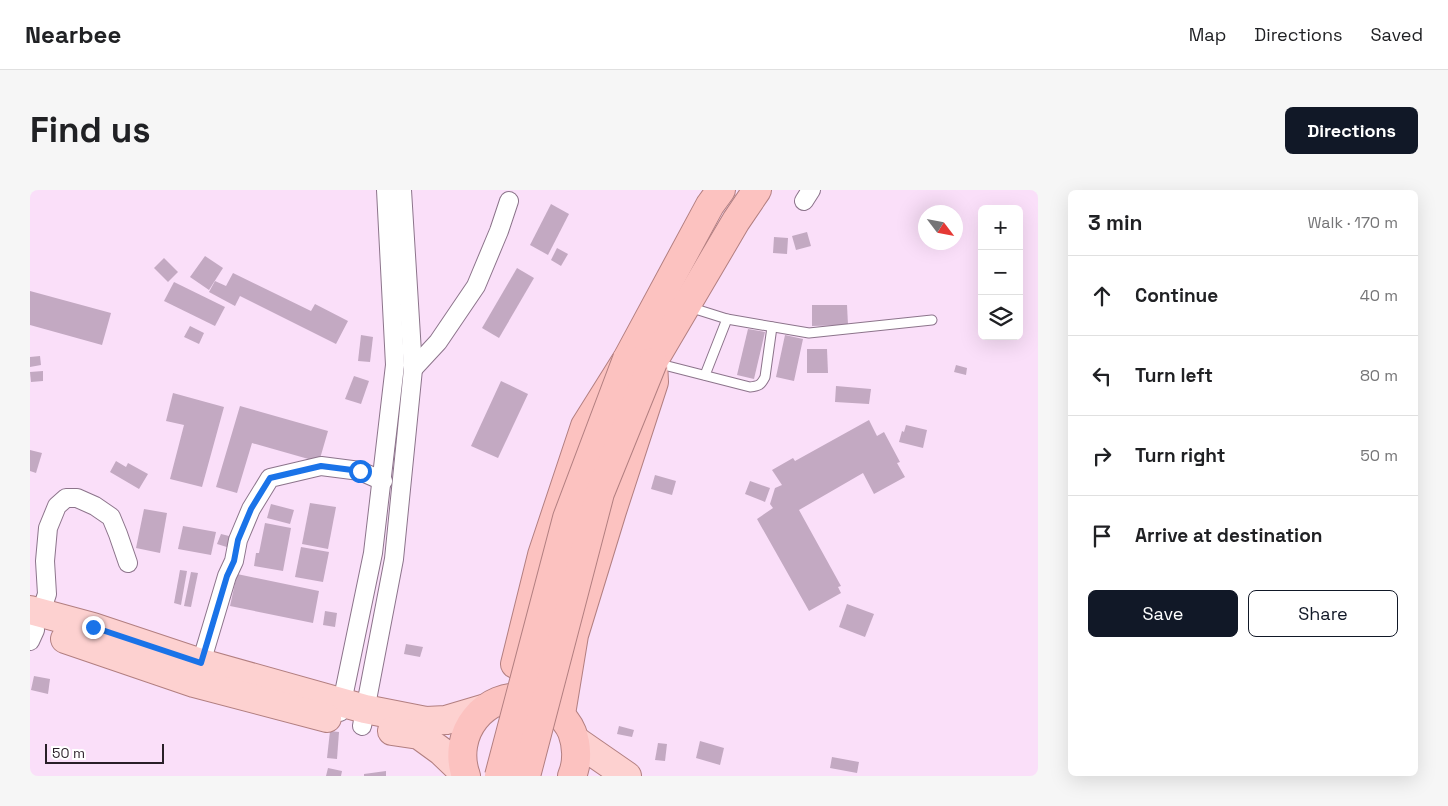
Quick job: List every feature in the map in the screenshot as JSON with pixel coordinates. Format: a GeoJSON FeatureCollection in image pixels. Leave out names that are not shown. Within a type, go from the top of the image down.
{"type":"FeatureCollection","features":[{"type":"Feature","properties":{"kind":"highway"},"geometry":{"type":"LineString","coordinates":[[495,704],[585,426],[627,359],[710,205],[721,190]]}},
{"type":"Feature","properties":{"kind":"highway"},"geometry":{"type":"LineString","coordinates":[[526,776],[600,493],[653,362],[736,221],[758,190]]}},
{"type":"Feature","properties":{"kind":"highway"},"geometry":{"type":"LineString","coordinates":[[499,776],[567,518],[627,359]]}},
{"type":"Feature","properties":{"kind":"highway"},"geometry":{"type":"LineString","coordinates":[[561,714],[574,635],[654,382],[653,362]]}},
{"type":"Feature","properties":{"kind":"highway"},"geometry":{"type":"LineString","coordinates":[[466,775],[462,757],[464,739],[471,723],[495,704],[521,697],[536,699],[549,705],[561,714],[570,726],[575,740],[576,756],[572,776]]}},
{"type":"Feature","properties":{"kind":"main road"},"geometry":{"type":"LineString","coordinates":[[33,624],[194,682],[352,715],[426,721],[446,720],[495,704]]}},
{"type":"Feature","properties":{"kind":"main road"},"geometry":{"type":"LineString","coordinates":[[33,624],[93,627],[352,715],[419,735],[441,751],[466,775]]}},
{"type":"Feature","properties":{"kind":"main road"},"geometry":{"type":"LineString","coordinates":[[575,740],[627,776]]}},
{"type":"Feature","properties":{"kind":"street"},"geometry":{"type":"LineString","coordinates":[[352,715],[395,365],[386,190]]}},
{"type":"Feature","properties":{"kind":"street"},"geometry":{"type":"LineString","coordinates":[[352,715],[394,559],[413,369],[402,190]]}},
{"type":"Feature","properties":{"kind":"street"},"geometry":{"type":"LineString","coordinates":[[413,369],[438,342],[476,286],[499,231],[509,201]]}},
{"type":"Feature","properties":{"kind":"street"},"geometry":{"type":"LineString","coordinates":[[201,663],[227,576],[234,561],[238,540],[251,509],[270,478],[321,466],[360,471],[382,481]]}},
{"type":"Feature","properties":{"kind":"street"},"geometry":{"type":"LineString","coordinates":[[33,624],[47,594],[45,560],[48,528],[57,506],[66,498],[77,498],[95,506],[111,517],[128,563]]}},
{"type":"Feature","properties":{"kind":"lane"},"geometry":{"type":"LineString","coordinates":[[686,306],[727,319],[809,333],[932,320]]}},
{"type":"Feature","properties":{"kind":"lane"},"geometry":{"type":"LineString","coordinates":[[706,375],[727,319]]}},
{"type":"Feature","properties":{"kind":"lane"},"geometry":{"type":"LineString","coordinates":[[653,362],[750,386],[757,386],[762,384],[765,377],[772,327]]}},
{"type":"Feature","properties":{"kind":"building"},"geometry":{"type":"Polygon","coordinates":[[[551,204],[569,214],[548,255],[530,245],[551,204]]]}},
{"type":"Feature","properties":{"kind":"building"},"geometry":{"type":"Polygon","coordinates":[[[807,232],[811,246],[796,250],[792,236],[807,232]]]}},
{"type":"Feature","properties":{"kind":"building"},"geometry":{"type":"Polygon","coordinates":[[[774,237],[788,238],[787,254],[773,253],[774,237]]]}},
{"type":"Feature","properties":{"kind":"building"},"geometry":{"type":"Polygon","coordinates":[[[557,248],[568,254],[561,266],[551,260],[557,248]]]}},
{"type":"Feature","properties":{"kind":"building"},"geometry":{"type":"Polygon","coordinates":[[[205,256],[223,268],[209,290],[190,277],[205,256]]]}},
{"type":"Feature","properties":{"kind":"building"},"geometry":{"type":"Polygon","coordinates":[[[164,258],[178,272],[168,282],[154,268],[164,258]]]}},
{"type":"Feature","properties":{"kind":"building"},"geometry":{"type":"Polygon","coordinates":[[[517,268],[534,278],[499,338],[482,328],[517,268]]]}},
{"type":"Feature","properties":{"kind":"building"},"geometry":{"type":"Polygon","coordinates":[[[233,273],[311,311],[315,304],[348,321],[336,344],[240,296],[235,306],[209,292],[215,281],[226,286],[233,273]]]}},
{"type":"Feature","properties":{"kind":"building"},"geometry":{"type":"Polygon","coordinates":[[[174,282],[225,307],[215,326],[164,301],[174,282]]]}},
{"type":"Feature","properties":{"kind":"building"},"geometry":{"type":"Polygon","coordinates":[[[30,291],[111,313],[102,345],[30,325],[30,291]]]}},
{"type":"Feature","properties":{"kind":"building"},"geometry":{"type":"Polygon","coordinates":[[[812,305],[847,305],[848,325],[812,326],[812,305]]]}},
{"type":"Feature","properties":{"kind":"building"},"geometry":{"type":"Polygon","coordinates":[[[190,326],[204,333],[199,344],[184,337],[190,326]]]}},
{"type":"Feature","properties":{"kind":"building"},"geometry":{"type":"Polygon","coordinates":[[[748,329],[765,332],[754,379],[737,375],[748,329]]]}},
{"type":"Feature","properties":{"kind":"building"},"geometry":{"type":"Polygon","coordinates":[[[361,335],[373,337],[370,362],[358,361],[361,335]]]}},
{"type":"Feature","properties":{"kind":"building"},"geometry":{"type":"Polygon","coordinates":[[[785,335],[803,339],[794,381],[776,377],[785,335]]]}},
{"type":"Feature","properties":{"kind":"building"},"geometry":{"type":"Polygon","coordinates":[[[807,349],[827,349],[828,373],[807,373],[807,349]]]}},
{"type":"Feature","properties":{"kind":"building"},"geometry":{"type":"Polygon","coordinates":[[[40,356],[41,365],[30,367],[30,357],[40,356]]]}},
{"type":"Feature","properties":{"kind":"building"},"geometry":{"type":"Polygon","coordinates":[[[956,365],[967,368],[966,375],[954,372],[956,365]]]}},
{"type":"Feature","properties":{"kind":"building"},"geometry":{"type":"Polygon","coordinates":[[[43,371],[43,381],[31,382],[30,372],[43,371]]]}},
{"type":"Feature","properties":{"kind":"building"},"geometry":{"type":"Polygon","coordinates":[[[354,376],[369,381],[361,404],[345,399],[354,376]]]}},
{"type":"Feature","properties":{"kind":"building"},"geometry":{"type":"Polygon","coordinates":[[[501,381],[528,394],[498,458],[471,446],[501,381]]]}},
{"type":"Feature","properties":{"kind":"building"},"geometry":{"type":"Polygon","coordinates":[[[836,386],[871,389],[869,404],[835,402],[836,386]]]}},
{"type":"Feature","properties":{"kind":"building"},"geometry":{"type":"Polygon","coordinates":[[[173,393],[224,407],[202,487],[170,479],[184,425],[166,421],[173,393]]]}},
{"type":"Feature","properties":{"kind":"building"},"geometry":{"type":"Polygon","coordinates":[[[240,406],[328,431],[319,462],[252,443],[237,493],[216,487],[240,406]]]}},
{"type":"Feature","properties":{"kind":"building"},"geometry":{"type":"Polygon","coordinates":[[[869,420],[877,436],[884,432],[900,462],[897,463],[905,477],[874,494],[863,473],[799,510],[841,586],[838,587],[841,593],[809,611],[757,519],[773,508],[770,504],[775,488],[782,485],[772,470],[793,458],[795,461],[869,420]]]}},
{"type":"Feature","properties":{"kind":"building"},"geometry":{"type":"Polygon","coordinates":[[[906,425],[927,430],[923,448],[899,442],[906,425]]]}},
{"type":"Feature","properties":{"kind":"building"},"geometry":{"type":"Polygon","coordinates":[[[30,450],[42,453],[36,473],[30,471],[30,450]]]}},
{"type":"Feature","properties":{"kind":"building"},"geometry":{"type":"Polygon","coordinates":[[[116,461],[126,467],[128,463],[148,474],[139,489],[110,472],[116,461]]]}},
{"type":"Feature","properties":{"kind":"building"},"geometry":{"type":"Polygon","coordinates":[[[655,475],[676,481],[672,495],[651,489],[655,475]]]}},
{"type":"Feature","properties":{"kind":"building"},"geometry":{"type":"Polygon","coordinates":[[[750,481],[770,488],[765,502],[745,494],[750,481]]]}},
{"type":"Feature","properties":{"kind":"building"},"geometry":{"type":"Polygon","coordinates":[[[310,503],[336,507],[328,549],[302,544],[310,503]]]}},
{"type":"Feature","properties":{"kind":"building"},"geometry":{"type":"Polygon","coordinates":[[[271,504],[294,510],[290,524],[267,518],[271,504]]]}},
{"type":"Feature","properties":{"kind":"building"},"geometry":{"type":"Polygon","coordinates":[[[144,509],[167,513],[160,553],[136,548],[144,509]]]}},
{"type":"Feature","properties":{"kind":"building"},"geometry":{"type":"Polygon","coordinates":[[[265,523],[291,528],[283,571],[254,566],[256,553],[259,553],[265,523]]]}},
{"type":"Feature","properties":{"kind":"building"},"geometry":{"type":"Polygon","coordinates":[[[183,526],[216,532],[211,555],[178,549],[183,526]]]}},
{"type":"Feature","properties":{"kind":"building"},"geometry":{"type":"Polygon","coordinates":[[[221,534],[233,537],[230,548],[217,544],[221,534]]]}},
{"type":"Feature","properties":{"kind":"building"},"geometry":{"type":"Polygon","coordinates":[[[301,547],[329,552],[323,582],[295,577],[301,547]]]}},
{"type":"Feature","properties":{"kind":"building"},"geometry":{"type":"Polygon","coordinates":[[[180,570],[187,571],[181,605],[174,603],[180,570]]]}},
{"type":"Feature","properties":{"kind":"building"},"geometry":{"type":"Polygon","coordinates":[[[191,572],[198,573],[191,607],[184,606],[191,572]]]}},
{"type":"Feature","properties":{"kind":"building"},"geometry":{"type":"Polygon","coordinates":[[[237,574],[319,591],[313,623],[230,606],[237,574]]]}},
{"type":"Feature","properties":{"kind":"building"},"geometry":{"type":"Polygon","coordinates":[[[847,604],[874,614],[865,637],[839,627],[847,604]]]}},
{"type":"Feature","properties":{"kind":"building"},"geometry":{"type":"Polygon","coordinates":[[[325,611],[337,613],[335,627],[323,625],[325,611]]]}},
{"type":"Feature","properties":{"kind":"building"},"geometry":{"type":"Polygon","coordinates":[[[406,644],[423,647],[420,657],[404,654],[406,644]]]}},
{"type":"Feature","properties":{"kind":"building"},"geometry":{"type":"Polygon","coordinates":[[[34,676],[50,679],[48,694],[31,690],[34,676]]]}},
{"type":"Feature","properties":{"kind":"building"},"geometry":{"type":"Polygon","coordinates":[[[619,726],[634,730],[632,737],[617,734],[619,726]]]}},
{"type":"Feature","properties":{"kind":"building"},"geometry":{"type":"Polygon","coordinates":[[[330,731],[339,732],[337,759],[327,758],[330,731]]]}},
{"type":"Feature","properties":{"kind":"building"},"geometry":{"type":"Polygon","coordinates":[[[700,741],[724,748],[720,765],[696,758],[700,741]]]}},
{"type":"Feature","properties":{"kind":"building"},"geometry":{"type":"Polygon","coordinates":[[[658,743],[667,744],[665,761],[655,760],[658,743]]]}},
{"type":"Feature","properties":{"kind":"building"},"geometry":{"type":"Polygon","coordinates":[[[832,757],[859,762],[857,773],[830,768],[832,757]]]}},
{"type":"Feature","properties":{"kind":"building"},"geometry":{"type":"Polygon","coordinates":[[[328,768],[342,771],[341,776],[326,776],[328,768]]]}},
{"type":"Feature","properties":{"kind":"building"},"geometry":{"type":"Polygon","coordinates":[[[386,771],[386,776],[364,776],[364,774],[386,771]]]}},
{"type":"Feature","properties":{"kind":"route"},"geometry":{"type":"LineString","coordinates":[[93,627],[201,663],[227,576],[234,561],[238,540],[251,509],[270,478],[321,466],[360,471]]}}]}
